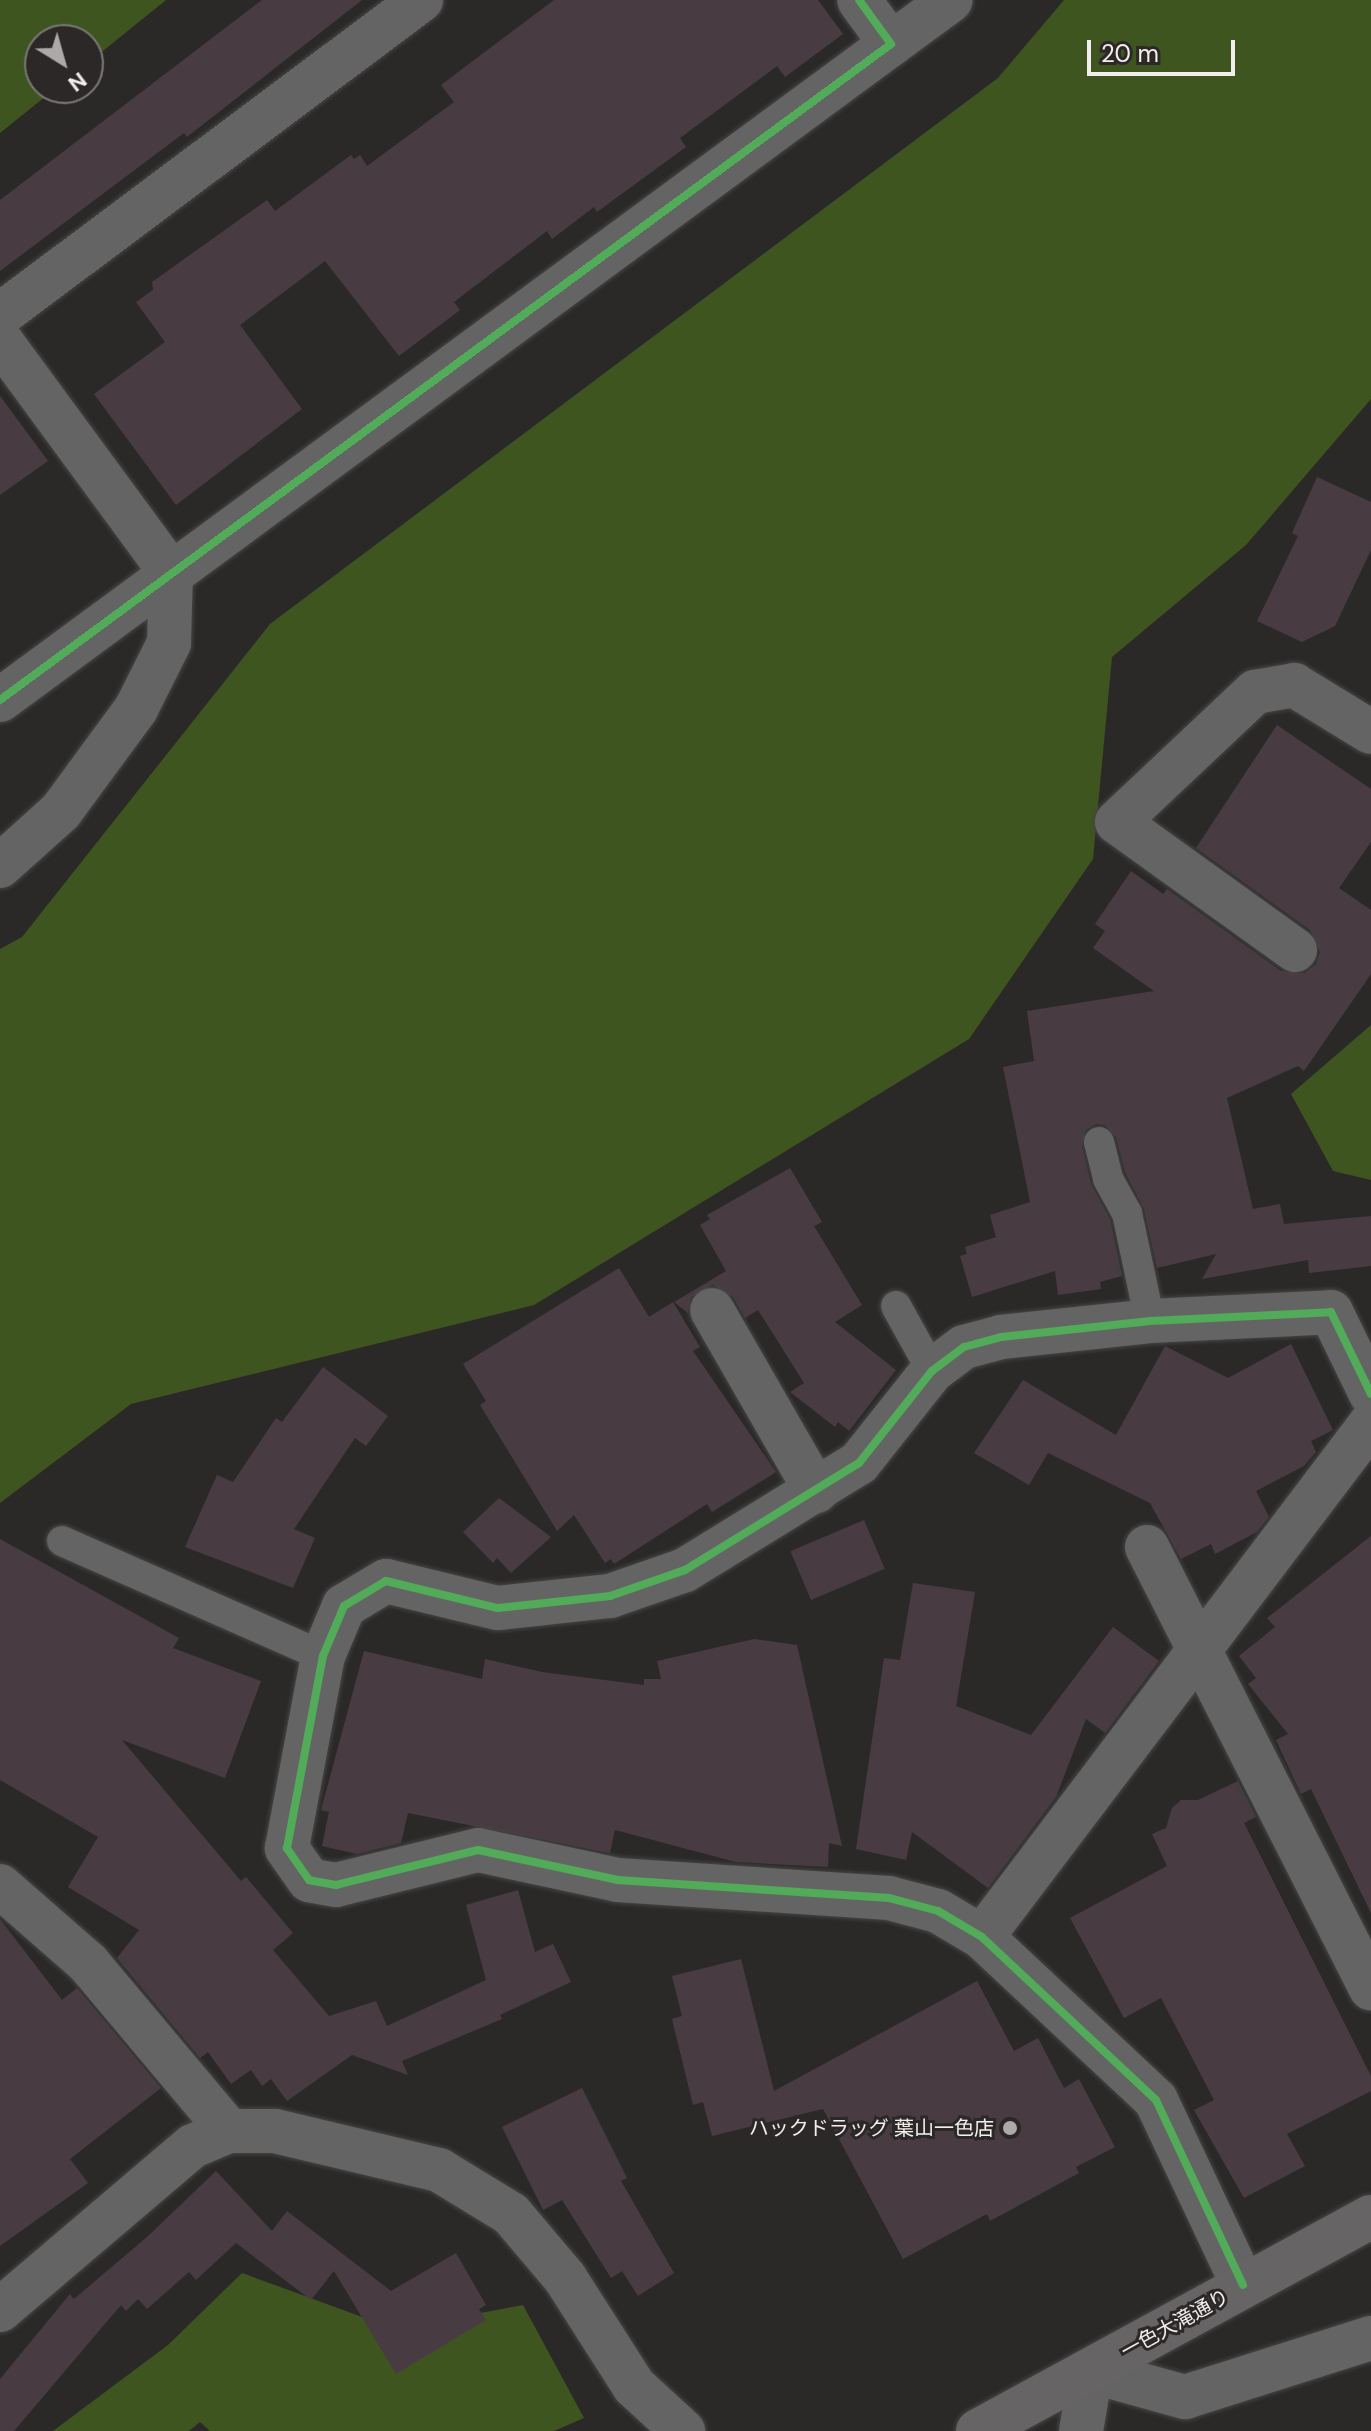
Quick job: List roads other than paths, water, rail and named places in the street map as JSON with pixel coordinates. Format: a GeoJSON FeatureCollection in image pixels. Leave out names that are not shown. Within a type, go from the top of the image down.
{"type":"FeatureCollection","features":[{"type":"Feature","properties":{"kind":"main road","name":"一色大滝通り"},"geometry":{"type":"LineString","coordinates":[[978,2431],[1371,2217]]}},
{"type":"Feature","properties":{"kind":"street"},"geometry":{"type":"LineString","coordinates":[[0,315],[421,0]]}},
{"type":"Feature","properties":{"kind":"street"},"geometry":{"type":"LineString","coordinates":[[859,0],[891,44]]}},
{"type":"Feature","properties":{"kind":"street"},"geometry":{"type":"LineString","coordinates":[[0,700],[951,0]]}},
{"type":"Feature","properties":{"kind":"street"},"geometry":{"type":"LineString","coordinates":[[0,340],[171,573],[169,643],[136,709],[61,811],[0,866]]}},
{"type":"Feature","properties":{"kind":"street"},"geometry":{"type":"LineString","coordinates":[[1295,950],[1117,822],[1255,692],[1294,685],[1371,732]]}},
{"type":"Feature","properties":{"kind":"street"},"geometry":{"type":"LineString","coordinates":[[712,1310],[816,1491]]}},
{"type":"Feature","properties":{"kind":"street"},"geometry":{"type":"LineString","coordinates":[[1243,2285],[1156,2100],[982,1937],[938,1911],[889,1898],[618,1880],[478,1850],[336,1885],[309,1880],[287,1848],[323,1656],[344,1606],[386,1581],[498,1608],[610,1596],[685,1570],[859,1463],[932,1371],[964,1347],[1001,1337],[1150,1321],[1351,1310],[1371,1394]]}},
{"type":"Feature","properties":{"kind":"street"},"geometry":{"type":"LineString","coordinates":[[982,1937],[1371,1423]]}},
{"type":"Feature","properties":{"kind":"street"},"geometry":{"type":"LineString","coordinates":[[1147,1547],[1371,1988]]}},
{"type":"Feature","properties":{"kind":"street"},"geometry":{"type":"LineString","coordinates":[[0,1886],[88,1963],[229,2131]]}},
{"type":"Feature","properties":{"kind":"street"},"geometry":{"type":"LineString","coordinates":[[0,2310],[193,2146],[229,2131],[275,2131],[439,2170],[511,2214],[565,2278],[634,2386],[683,2431]]}},
{"type":"Feature","properties":{"kind":"street"},"geometry":{"type":"LineString","coordinates":[[1081,2431],[1091,2371],[1185,2397],[1371,2338]]}},
{"type":"Feature","properties":{"kind":"lane"},"geometry":{"type":"LineString","coordinates":[[1099,1142],[1108,1179],[1127,1213],[1150,1321]]}},
{"type":"Feature","properties":{"kind":"lane"},"geometry":{"type":"LineString","coordinates":[[896,1306],[932,1371]]}},
{"type":"Feature","properties":{"kind":"lane"},"geometry":{"type":"LineString","coordinates":[[62,1541],[323,1656]]}},
{"type":"Feature","properties":{"kind":"place","name":"ハックドラッグ 葉山一色店"},"geometry":{"type":"Point","coordinates":[1010,2128]}}]}
